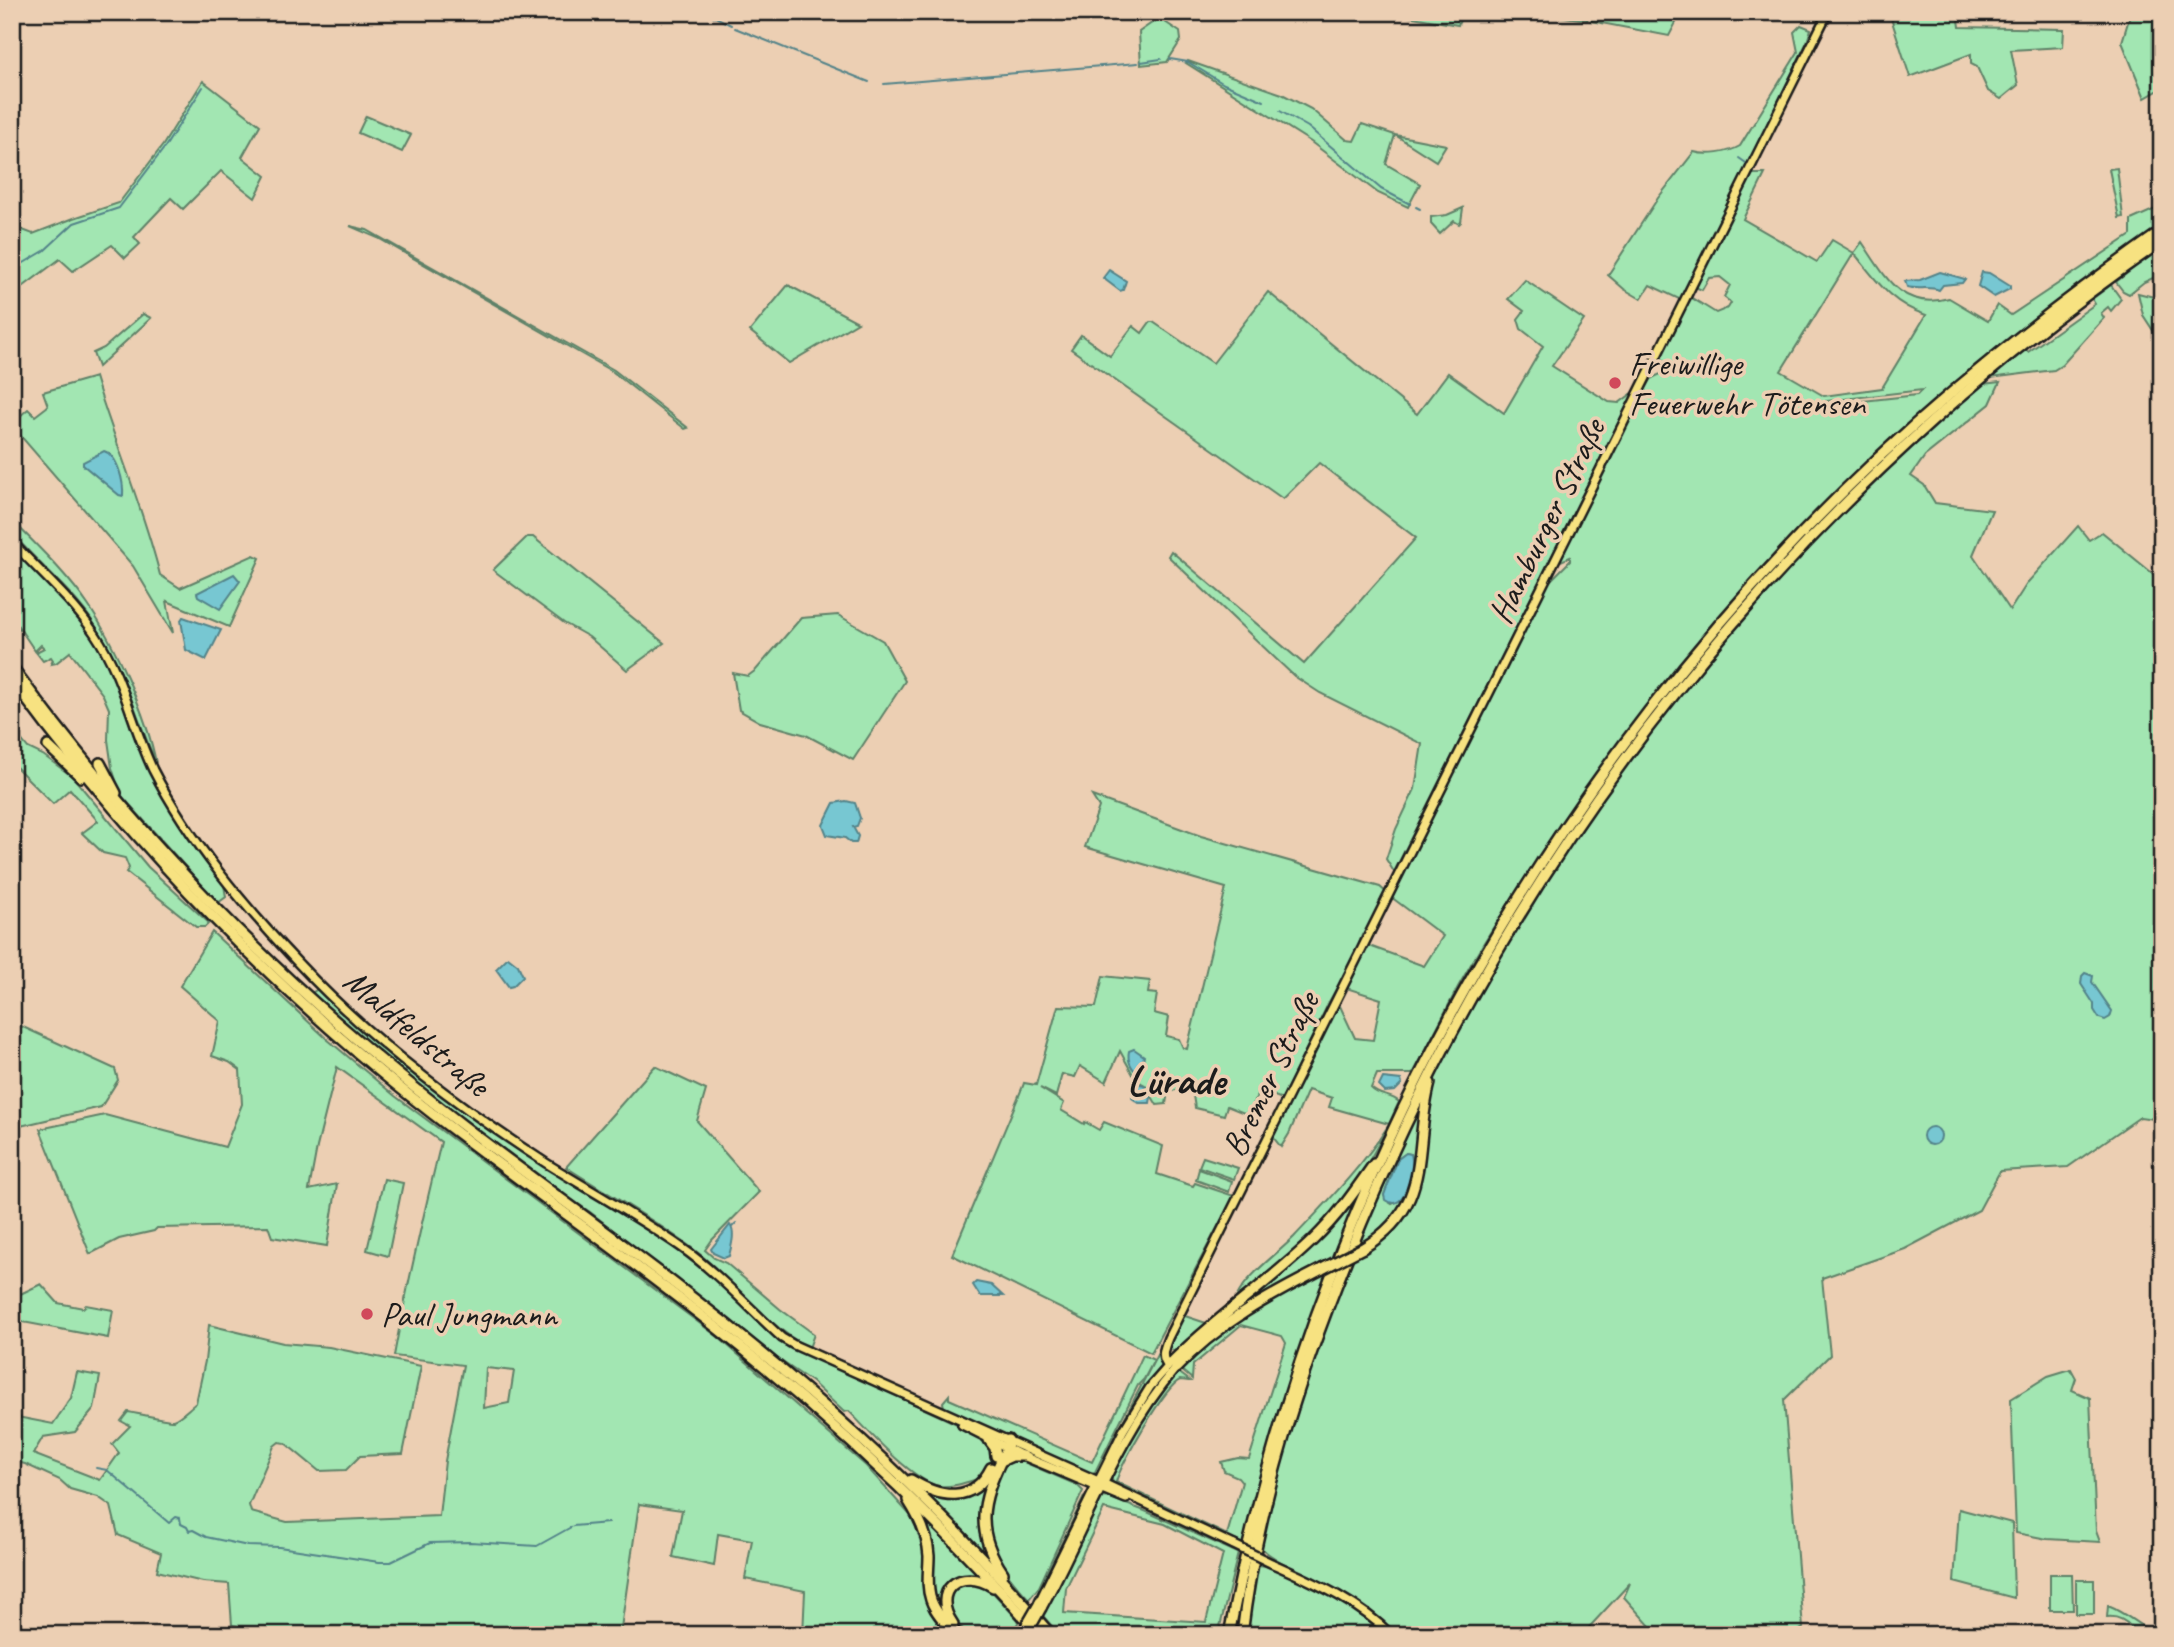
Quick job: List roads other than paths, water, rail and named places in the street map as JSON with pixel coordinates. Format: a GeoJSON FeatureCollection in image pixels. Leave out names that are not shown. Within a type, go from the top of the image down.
{"type":"FeatureCollection","features":[{"type":"Feature","properties":{"kind":"highway"},"geometry":{"type":"LineString","coordinates":[[1242,1635],[1246,1598],[1260,1530],[1284,1440],[1340,1275],[1378,1182],[1438,1059],[1484,973],[1535,891],[1618,767],[1663,708],[1717,640],[1806,543],[1967,384],[2162,232]]}},
{"type":"Feature","properties":{"kind":"highway"},"geometry":{"type":"LineString","coordinates":[[1229,1635],[1252,1527],[1289,1399],[1317,1315],[1382,1156],[1425,1067],[1544,858],[1663,692],[1756,583],[1853,483],[1955,389],[1980,379],[2107,275],[2162,241]]}},
{"type":"Feature","properties":{"kind":"highway"},"geometry":{"type":"LineString","coordinates":[[12,667],[127,813],[214,913],[289,993],[402,1089],[719,1329],[817,1410],[895,1482],[1051,1635]]}},
{"type":"Feature","properties":{"kind":"highway"},"geometry":{"type":"LineString","coordinates":[[12,680],[103,797]]}},
{"type":"Feature","properties":{"kind":"highway"},"geometry":{"type":"LineString","coordinates":[[48,746],[103,797],[214,913]]}},
{"type":"Feature","properties":{"kind":"highway"},"geometry":{"type":"LineString","coordinates":[[100,763],[127,813]]}},
{"type":"Feature","properties":{"kind":"highway"},"geometry":{"type":"LineString","coordinates":[[223,923],[408,1083],[730,1326],[809,1392],[961,1535],[1014,1598],[1040,1635]]}},
{"type":"Feature","properties":{"kind":"highway"},"geometry":{"type":"LineString","coordinates":[[1172,1366],[1252,1306],[1363,1248],[1391,1226],[1412,1193],[1421,1159],[1425,1103],[1438,1059]]}},
{"type":"Feature","properties":{"kind":"highway"},"geometry":{"type":"LineString","coordinates":[[1172,1366],[1180,1354],[1314,1239],[1382,1156]]}},
{"type":"Feature","properties":{"kind":"highway"},"geometry":{"type":"LineString","coordinates":[[989,1440],[999,1459]]}},
{"type":"Feature","properties":{"kind":"highway"},"geometry":{"type":"LineString","coordinates":[[1005,1445],[985,1498],[984,1530],[995,1561],[1014,1598]]}},
{"type":"Feature","properties":{"kind":"highway"},"geometry":{"type":"LineString","coordinates":[[888,1464],[927,1489],[954,1495],[970,1491],[982,1482],[999,1459],[1023,1456]]}},
{"type":"Feature","properties":{"kind":"highway"},"geometry":{"type":"LineString","coordinates":[[895,1482],[925,1532],[929,1556],[928,1587],[932,1603],[942,1619],[958,1635]]}},
{"type":"Feature","properties":{"kind":"highway"},"geometry":{"type":"LineString","coordinates":[[964,1635],[950,1620],[945,1607],[946,1595],[956,1582],[964,1578],[978,1579],[1014,1598]]}},
{"type":"Feature","properties":{"kind":"main road","name":"Hamburger Straße"},"geometry":{"type":"LineString","coordinates":[[1422,827],[1828,12]]}},
{"type":"Feature","properties":{"kind":"main road","name":"Maldfeldstraße"},"geometry":{"type":"LineString","coordinates":[[12,541],[72,603],[97,636],[114,669],[140,741],[165,792],[188,828],[235,894],[342,1006],[432,1082],[494,1128],[681,1247],[782,1338],[938,1410],[1023,1456],[1076,1479],[1100,1485]]}},
{"type":"Feature","properties":{"kind":"main road","name":"Bremer Straße"},"geometry":{"type":"LineString","coordinates":[[1165,1347],[1422,827]]}},
{"type":"Feature","properties":{"kind":"main road"},"geometry":{"type":"LineString","coordinates":[[1165,1347],[1180,1354]]}},
{"type":"Feature","properties":{"kind":"main road"},"geometry":{"type":"LineString","coordinates":[[1023,1633],[1040,1606],[1100,1485],[1172,1366],[1165,1347]]}},
{"type":"Feature","properties":{"kind":"main road","name":"Maldfeldstraße"},"geometry":{"type":"LineString","coordinates":[[938,1410],[989,1440],[1100,1485]]}},
{"type":"Feature","properties":{"kind":"main road"},"geometry":{"type":"LineString","coordinates":[[1076,1479],[1088,1502]]}},
{"type":"Feature","properties":{"kind":"main road"},"geometry":{"type":"LineString","coordinates":[[1040,1606],[1088,1502],[1100,1485]]}},
{"type":"Feature","properties":{"kind":"main road"},"geometry":{"type":"LineString","coordinates":[[1100,1485],[1332,1592],[1366,1614],[1391,1635]]}},
{"type":"Feature","properties":{"kind":"water"},"geometry":{"type":"Polygon","coordinates":[[[1109,270],[1126,281],[1123,290],[1120,291],[1103,278],[1109,270]]]}},
{"type":"Feature","properties":{"kind":"water"},"geometry":{"type":"Polygon","coordinates":[[[1940,272],[1965,279],[1962,283],[1943,285],[1939,290],[1907,287],[1905,281],[1920,280],[1940,272]]]}},
{"type":"Feature","properties":{"kind":"water"},"geometry":{"type":"Polygon","coordinates":[[[1982,272],[1989,273],[2010,286],[2010,289],[1994,297],[1978,286],[1982,272]]]}},
{"type":"Feature","properties":{"kind":"water"},"geometry":{"type":"Polygon","coordinates":[[[104,451],[116,464],[121,477],[123,496],[83,465],[83,462],[104,451]]]}},
{"type":"Feature","properties":{"kind":"water"},"geometry":{"type":"Polygon","coordinates":[[[234,574],[240,581],[220,609],[198,596],[197,593],[234,574]]]}},
{"type":"Feature","properties":{"kind":"water"},"geometry":{"type":"Polygon","coordinates":[[[183,617],[221,630],[206,660],[186,650],[181,620],[183,617]]]}},
{"type":"Feature","properties":{"kind":"water"},"geometry":{"type":"Polygon","coordinates":[[[834,803],[855,803],[860,818],[857,826],[853,827],[858,836],[856,843],[827,835],[823,825],[834,803]]]}},
{"type":"Feature","properties":{"kind":"water"},"geometry":{"type":"Polygon","coordinates":[[[508,957],[518,965],[523,976],[509,987],[496,969],[508,957]]]}},
{"type":"Feature","properties":{"kind":"water"},"geometry":{"type":"Polygon","coordinates":[[[2085,973],[2093,976],[2092,982],[2112,1011],[2110,1017],[2105,1020],[2099,1018],[2094,1004],[2081,984],[2085,973]]]}},
{"type":"Feature","properties":{"kind":"water"},"geometry":{"type":"Polygon","coordinates":[[[1134,1049],[1144,1056],[1139,1074],[1129,1061],[1129,1051],[1134,1049]]]}},
{"type":"Feature","properties":{"kind":"water"},"geometry":{"type":"Polygon","coordinates":[[[1383,1078],[1401,1080],[1402,1084],[1395,1091],[1385,1092],[1379,1086],[1383,1078]]]}},
{"type":"Feature","properties":{"kind":"water"},"geometry":{"type":"Polygon","coordinates":[[[1135,1083],[1144,1085],[1151,1097],[1150,1103],[1139,1103],[1132,1098],[1135,1083]]]}},
{"type":"Feature","properties":{"kind":"water"},"geometry":{"type":"Polygon","coordinates":[[[1932,1127],[1938,1130],[1941,1136],[1938,1142],[1932,1145],[1926,1142],[1923,1136],[1926,1130],[1932,1127]]]}},
{"type":"Feature","properties":{"kind":"water"},"geometry":{"type":"Polygon","coordinates":[[[1406,1153],[1411,1154],[1412,1161],[1408,1188],[1399,1201],[1393,1203],[1385,1200],[1384,1195],[1398,1159],[1406,1153]]]}},
{"type":"Feature","properties":{"kind":"water"},"geometry":{"type":"Polygon","coordinates":[[[730,1225],[733,1232],[732,1244],[729,1256],[724,1258],[713,1253],[711,1249],[730,1225]]]}},
{"type":"Feature","properties":{"kind":"water"},"geometry":{"type":"Polygon","coordinates":[[[976,1282],[991,1285],[1003,1296],[980,1296],[973,1285],[976,1282]]]}},
{"type":"Feature","properties":{"kind":"waterway"},"geometry":{"type":"LineString","coordinates":[[706,12],[731,25]]}},
{"type":"Feature","properties":{"kind":"waterway"},"geometry":{"type":"LineString","coordinates":[[735,28],[869,82]]}},
{"type":"Feature","properties":{"kind":"waterway"},"geometry":{"type":"LineString","coordinates":[[1141,62],[1161,59]]}},
{"type":"Feature","properties":{"kind":"waterway"},"geometry":{"type":"LineString","coordinates":[[1170,59],[1188,62],[1224,84],[1264,101]]}},
{"type":"Feature","properties":{"kind":"waterway"},"geometry":{"type":"LineString","coordinates":[[884,84],[1138,63]]}},
{"type":"Feature","properties":{"kind":"waterway"},"geometry":{"type":"LineString","coordinates":[[12,270],[44,251],[74,223],[119,208],[165,147],[203,87]]}},
{"type":"Feature","properties":{"kind":"waterway"},"geometry":{"type":"LineString","coordinates":[[1280,111],[1308,127],[1381,189],[1410,204]]}},
{"type":"Feature","properties":{"kind":"waterway"},"geometry":{"type":"LineString","coordinates":[[1739,158],[1746,163]]}},
{"type":"Feature","properties":{"kind":"waterway"},"geometry":{"type":"LineString","coordinates":[[1416,207],[1420,209]]}},
{"type":"Feature","properties":{"kind":"waterway"},"geometry":{"type":"LineString","coordinates":[[732,1227],[736,1223]]}},
{"type":"Feature","properties":{"kind":"waterway"},"geometry":{"type":"LineString","coordinates":[[96,1468],[107,1470],[169,1523],[176,1517],[180,1518],[181,1524],[189,1531],[193,1530],[206,1537],[248,1546],[279,1547],[379,1562],[391,1562],[430,1543],[470,1542],[537,1546],[573,1526],[608,1523]]}},
{"type":"Feature","properties":{"kind":"place","name":"Freiwillige Feuerwehr Tötensen"},"geometry":{"type":"Point","coordinates":[1615,383]}},
{"type":"Feature","properties":{"kind":"place","name":"Paul Jungmann"},"geometry":{"type":"Point","coordinates":[367,1314]}},
{"type":"Feature","properties":{"kind":"district","name":"Lürade"},"geometry":{"type":"Point","coordinates":[1176,1079]}}]}
